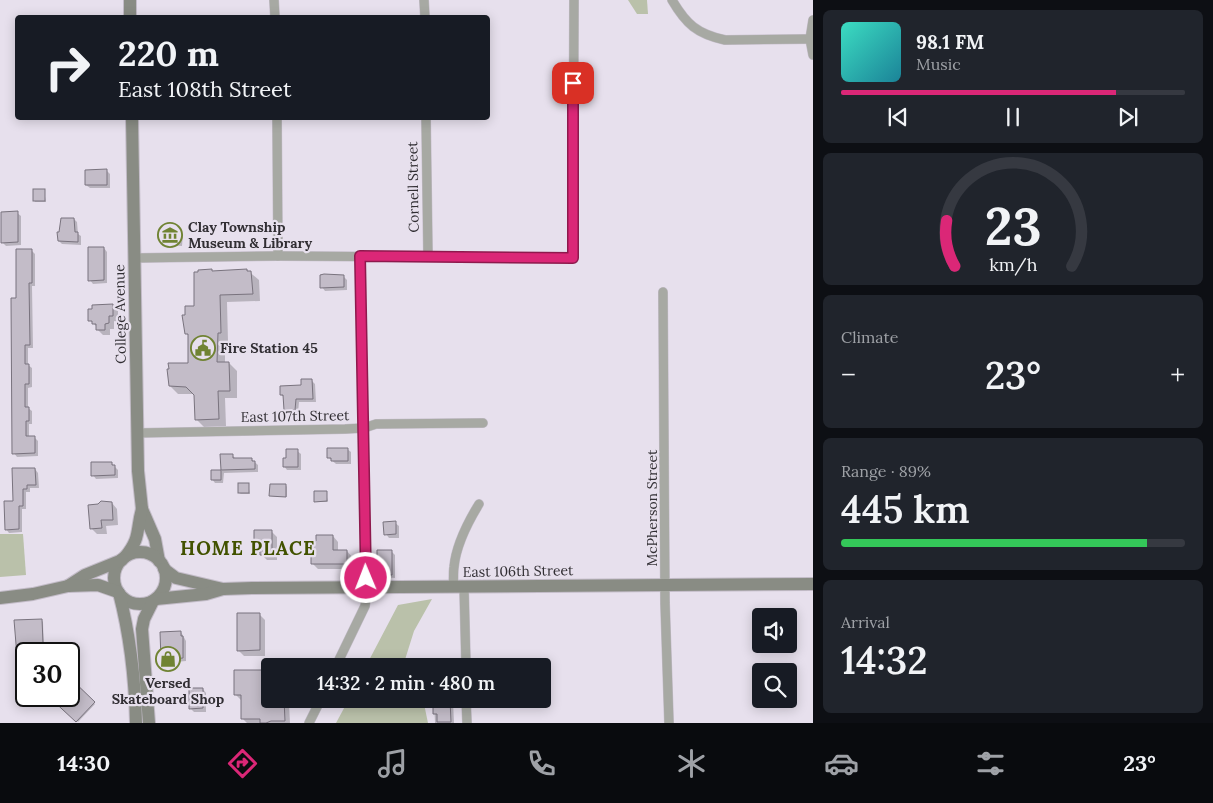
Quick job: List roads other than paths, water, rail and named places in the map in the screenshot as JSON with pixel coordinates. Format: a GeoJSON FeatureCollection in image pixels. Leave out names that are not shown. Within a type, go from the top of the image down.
{"type":"FeatureCollection","features":[{"type":"Feature","properties":{"kind":"main road"},"geometry":{"type":"LineString","coordinates":[[130,0],[130,15]]}},
{"type":"Feature","properties":{"kind":"main road","name":"College Avenue"},"geometry":{"type":"LineString","coordinates":[[123,559],[132,549],[139,532],[142,509],[137,432],[132,120]]}},
{"type":"Feature","properties":{"kind":"main road","name":"College Avenue"},"geometry":{"type":"LineString","coordinates":[[142,509],[155,539],[162,565]]}},
{"type":"Feature","properties":{"kind":"main road"},"geometry":{"type":"LineString","coordinates":[[68,586],[85,575],[132,554],[143,553],[154,556],[162,565],[165,583],[162,592],[144,619],[142,629],[149,723]]}},
{"type":"Feature","properties":{"kind":"main road"},"geometry":{"type":"LineString","coordinates":[[123,559],[114,575],[125,620],[131,660],[136,723]]}},
{"type":"Feature","properties":{"kind":"main road","name":"East 106th Street"},"geometry":{"type":"LineString","coordinates":[[162,565],[176,578],[223,589],[813,584]]}},
{"type":"Feature","properties":{"kind":"main road"},"geometry":{"type":"LineString","coordinates":[[0,598],[33,594],[68,586],[98,585],[119,593],[135,603],[146,603],[155,600]]}},
{"type":"Feature","properties":{"kind":"main road","name":"East 106th Street"},"geometry":{"type":"LineString","coordinates":[[155,600],[206,594],[223,589]]}},
{"type":"Feature","properties":{"kind":"street"},"geometry":{"type":"LineString","coordinates":[[274,0],[275,15]]}},
{"type":"Feature","properties":{"kind":"street"},"geometry":{"type":"LineString","coordinates":[[424,0],[425,15]]}},
{"type":"Feature","properties":{"kind":"street"},"geometry":{"type":"LineString","coordinates":[[135,258],[428,256],[573,258],[574,0]]}},
{"type":"Feature","properties":{"kind":"street"},"geometry":{"type":"LineString","coordinates":[[672,0],[684,19],[691,26],[715,38],[724,40],[810,39]]}},
{"type":"Feature","properties":{"kind":"street"},"geometry":{"type":"LineString","coordinates":[[813,20],[810,39],[813,55]]}},
{"type":"Feature","properties":{"kind":"street"},"geometry":{"type":"LineString","coordinates":[[277,120],[278,256]]}},
{"type":"Feature","properties":{"kind":"street","name":"Cornell Street"},"geometry":{"type":"LineString","coordinates":[[426,120],[428,256]]}},
{"type":"Feature","properties":{"kind":"street"},"geometry":{"type":"LineString","coordinates":[[340,658],[365,606],[366,588],[360,256]]}},
{"type":"Feature","properties":{"kind":"street","name":"McPherson Street"},"geometry":{"type":"LineString","coordinates":[[663,292],[669,723]]}},
{"type":"Feature","properties":{"kind":"street","name":"East 107th Street"},"geometry":{"type":"LineString","coordinates":[[137,432],[364,428],[376,424],[483,423]]}},
{"type":"Feature","properties":{"kind":"street"},"geometry":{"type":"LineString","coordinates":[[465,658],[458,587],[454,567],[466,528],[479,504]]}},
{"type":"Feature","properties":{"kind":"street"},"geometry":{"type":"LineString","coordinates":[[309,723],[316,708]]}},
{"type":"Feature","properties":{"kind":"street"},"geometry":{"type":"LineString","coordinates":[[466,708],[467,723]]}},
{"type":"Feature","properties":{"kind":"place","name":"Clay Township Museum & Library"},"geometry":{"type":"Point","coordinates":[170,235]}},
{"type":"Feature","properties":{"kind":"place","name":"Fire Station 45"},"geometry":{"type":"Point","coordinates":[203,348]}},
{"type":"Feature","properties":{"kind":"place","name":"Versed Skateboard Shop"},"geometry":{"type":"Point","coordinates":[168,659]}},
{"type":"Feature","properties":{"kind":"district","name":"HOME PLACE"},"geometry":{"type":"Point","coordinates":[248,548]}}]}
